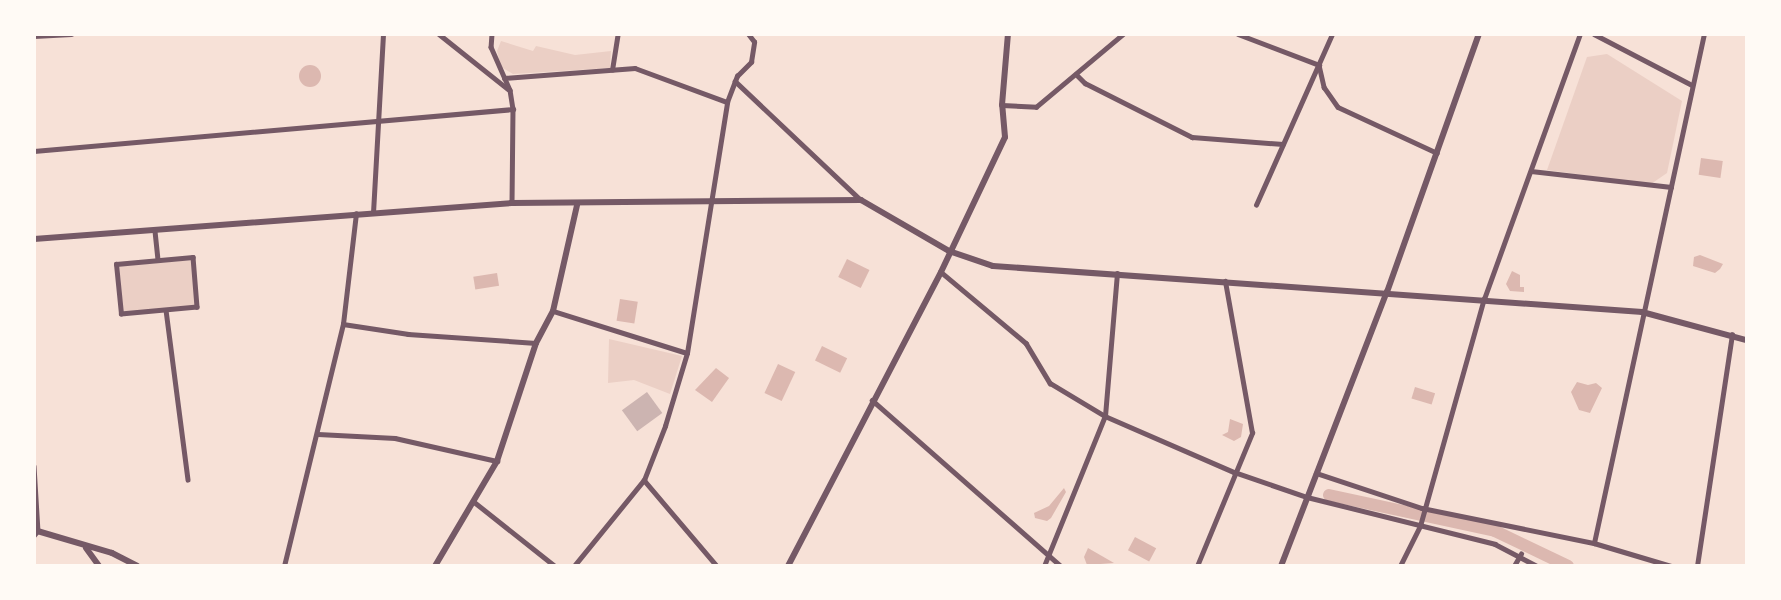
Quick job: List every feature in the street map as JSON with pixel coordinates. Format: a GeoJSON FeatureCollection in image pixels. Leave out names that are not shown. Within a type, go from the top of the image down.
{"type":"FeatureCollection","features":[{"type":"Feature","properties":{"kind":"street"},"geometry":{"type":"LineString","coordinates":[[34,36],[70,34]]}},
{"type":"Feature","properties":{"kind":"street"},"geometry":{"type":"LineString","coordinates":[[373,213],[383,34]]}},
{"type":"Feature","properties":{"kind":"street"},"geometry":{"type":"LineString","coordinates":[[439,34],[510,90]]}},
{"type":"Feature","properties":{"kind":"street"},"geometry":{"type":"LineString","coordinates":[[492,34],[491,47],[510,90],[513,109],[512,203]]}},
{"type":"Feature","properties":{"kind":"street"},"geometry":{"type":"LineString","coordinates":[[612,69],[618,34]]}},
{"type":"Feature","properties":{"kind":"street"},"geometry":{"type":"LineString","coordinates":[[574,566],[644,480],[665,426],[687,353],[727,102],[735,81],[751,62],[754,42],[748,34]]}},
{"type":"Feature","properties":{"kind":"street"},"geometry":{"type":"LineString","coordinates":[[788,566],[872,400],[941,272],[1005,137],[1002,105],[1008,34]]}},
{"type":"Feature","properties":{"kind":"street"},"geometry":{"type":"LineString","coordinates":[[1002,105],[1036,107],[1123,34]]}},
{"type":"Feature","properties":{"kind":"street"},"geometry":{"type":"LineString","coordinates":[[1238,34],[1319,65]]}},
{"type":"Feature","properties":{"kind":"street"},"geometry":{"type":"LineString","coordinates":[[1256,206],[1332,34]]}},
{"type":"Feature","properties":{"kind":"street"},"geometry":{"type":"LineString","coordinates":[[1281,566],[1387,292],[1479,34]]}},
{"type":"Feature","properties":{"kind":"street"},"geometry":{"type":"LineString","coordinates":[[1400,566],[1420,523],[1422,509],[1485,299],[1580,34]]}},
{"type":"Feature","properties":{"kind":"street"},"geometry":{"type":"LineString","coordinates":[[1594,34],[1692,85]]}},
{"type":"Feature","properties":{"kind":"street"},"geometry":{"type":"LineString","coordinates":[[1594,543],[1639,346],[1642,312],[1704,34]]}},
{"type":"Feature","properties":{"kind":"street"},"geometry":{"type":"LineString","coordinates":[[1319,65],[1324,87],[1338,107],[1437,153]]}},
{"type":"Feature","properties":{"kind":"street"},"geometry":{"type":"LineString","coordinates":[[504,78],[634,68],[727,102]]}},
{"type":"Feature","properties":{"kind":"street"},"geometry":{"type":"LineString","coordinates":[[1076,74],[1084,83],[1192,137],[1283,144]]}},
{"type":"Feature","properties":{"kind":"street"},"geometry":{"type":"LineString","coordinates":[[735,81],[861,200],[949,251],[993,266],[1387,292],[1642,312],[1746,340]]}},
{"type":"Feature","properties":{"kind":"street"},"geometry":{"type":"LineString","coordinates":[[34,152],[379,123],[513,109]]}},
{"type":"Feature","properties":{"kind":"street"},"geometry":{"type":"LineString","coordinates":[[1531,171],[1671,187]]}},
{"type":"Feature","properties":{"kind":"street"},"geometry":{"type":"LineString","coordinates":[[34,239],[512,203],[577,205],[710,200],[861,200]]}},
{"type":"Feature","properties":{"kind":"street"},"geometry":{"type":"LineString","coordinates":[[435,566],[497,461],[536,343],[553,311],[577,205]]}},
{"type":"Feature","properties":{"kind":"street"},"geometry":{"type":"LineString","coordinates":[[284,566],[343,324],[356,214]]}},
{"type":"Feature","properties":{"kind":"street"},"geometry":{"type":"LineString","coordinates":[[155,231],[158,260]]}},
{"type":"Feature","properties":{"kind":"street"},"geometry":{"type":"LineString","coordinates":[[193,257],[197,307],[121,314],[117,264],[158,260],[193,257]]}},
{"type":"Feature","properties":{"kind":"street"},"geometry":{"type":"LineString","coordinates":[[941,272],[1026,343],[1050,383],[1106,416],[1234,472],[1307,497],[1420,523],[1495,544],[1521,554],[1537,566]]}},
{"type":"Feature","properties":{"kind":"street"},"geometry":{"type":"LineString","coordinates":[[1044,566],[1106,416],[1117,274]]}},
{"type":"Feature","properties":{"kind":"street"},"geometry":{"type":"LineString","coordinates":[[1197,566],[1252,433],[1225,281]]}},
{"type":"Feature","properties":{"kind":"street"},"geometry":{"type":"LineString","coordinates":[[166,310],[188,480]]}},
{"type":"Feature","properties":{"kind":"street"},"geometry":{"type":"LineString","coordinates":[[553,311],[687,353]]}},
{"type":"Feature","properties":{"kind":"street"},"geometry":{"type":"LineString","coordinates":[[343,324],[408,334],[536,343]]}},
{"type":"Feature","properties":{"kind":"street"},"geometry":{"type":"LineString","coordinates":[[1697,566],[1732,335]]}},
{"type":"Feature","properties":{"kind":"street"},"geometry":{"type":"LineString","coordinates":[[872,400],[1050,552],[1061,566]]}},
{"type":"Feature","properties":{"kind":"street"},"geometry":{"type":"LineString","coordinates":[[318,434],[395,438],[497,461]]}},
{"type":"Feature","properties":{"kind":"street"},"geometry":{"type":"LineString","coordinates":[[34,466],[36,532],[85,548],[112,553],[137,566]]}},
{"type":"Feature","properties":{"kind":"street"},"geometry":{"type":"LineString","coordinates":[[1316,473],[1422,509],[1594,543],[1671,566]]}},
{"type":"Feature","properties":{"kind":"street"},"geometry":{"type":"LineString","coordinates":[[644,480],[717,566]]}},
{"type":"Feature","properties":{"kind":"street"},"geometry":{"type":"LineString","coordinates":[[473,501],[555,566]]}},
{"type":"Feature","properties":{"kind":"street"},"geometry":{"type":"LineString","coordinates":[[85,548],[99,566]]}},
{"type":"Feature","properties":{"kind":"street"},"geometry":{"type":"LineString","coordinates":[[1514,566],[1521,554]]}},
{"type":"Feature","properties":{"kind":"shaded area"},"geometry":{"type":"Polygon","coordinates":[[[501,41],[533,51],[536,46],[575,55],[611,51],[610,68],[513,74],[501,67],[497,51],[501,41]]]}},
{"type":"Feature","properties":{"kind":"shaded area"},"geometry":{"type":"Polygon","coordinates":[[[1607,54],[1682,101],[1667,173],[1651,184],[1547,170],[1587,57],[1607,54]]]}},
{"type":"Feature","properties":{"kind":"shaded area"},"geometry":{"type":"Polygon","coordinates":[[[310,65],[318,68],[321,76],[318,84],[310,87],[302,84],[299,76],[302,68],[310,65]]]}},
{"type":"Feature","properties":{"kind":"shaded area"},"geometry":{"type":"Polygon","coordinates":[[[1701,158],[1723,161],[1720,178],[1699,175],[1701,158]]]}},
{"type":"Feature","properties":{"kind":"shaded area"},"geometry":{"type":"Polygon","coordinates":[[[1700,255],[1723,264],[1715,273],[1693,266],[1694,257],[1700,255]]]}},
{"type":"Feature","properties":{"kind":"shaded area"},"geometry":{"type":"Polygon","coordinates":[[[847,259],[869,270],[861,288],[838,277],[847,259]]]}},
{"type":"Feature","properties":{"kind":"shaded area"},"geometry":{"type":"Polygon","coordinates":[[[192,260],[196,306],[123,312],[119,266],[192,260]]]}},
{"type":"Feature","properties":{"kind":"shaded area"},"geometry":{"type":"Polygon","coordinates":[[[1512,271],[1520,275],[1520,287],[1524,287],[1524,292],[1510,291],[1506,284],[1512,271]]]}},
{"type":"Feature","properties":{"kind":"shaded area"},"geometry":{"type":"Polygon","coordinates":[[[497,273],[499,286],[475,290],[473,277],[497,273]]]}},
{"type":"Feature","properties":{"kind":"shaded area"},"geometry":{"type":"Polygon","coordinates":[[[620,299],[638,302],[634,324],[617,321],[620,299]]]}},
{"type":"Feature","properties":{"kind":"shaded area"},"geometry":{"type":"Polygon","coordinates":[[[609,339],[682,356],[670,394],[634,380],[608,383],[609,339]]]}},
{"type":"Feature","properties":{"kind":"shaded area"},"geometry":{"type":"Polygon","coordinates":[[[822,346],[847,358],[840,373],[815,360],[822,346]]]}},
{"type":"Feature","properties":{"kind":"shaded area"},"geometry":{"type":"Polygon","coordinates":[[[778,364],[795,372],[782,401],[764,393],[778,364]]]}},
{"type":"Feature","properties":{"kind":"shaded area"},"geometry":{"type":"Polygon","coordinates":[[[716,368],[729,378],[712,402],[695,390],[716,368]]]}},
{"type":"Feature","properties":{"kind":"shaded area"},"geometry":{"type":"Polygon","coordinates":[[[1577,382],[1588,385],[1596,383],[1602,388],[1590,413],[1579,410],[1571,392],[1577,382]]]}},
{"type":"Feature","properties":{"kind":"shaded area"},"geometry":{"type":"Polygon","coordinates":[[[1415,387],[1435,393],[1432,405],[1411,398],[1415,387]]]}},
{"type":"Feature","properties":{"kind":"shaded area"},"geometry":{"type":"Polygon","coordinates":[[[1230,419],[1243,424],[1241,437],[1234,441],[1222,435],[1228,432],[1230,419]]]}},
{"type":"Feature","properties":{"kind":"shaded area"},"geometry":{"type":"Polygon","coordinates":[[[1064,488],[1066,492],[1051,518],[1047,521],[1035,518],[1034,513],[1049,506],[1064,488]]]}},
{"type":"Feature","properties":{"kind":"shaded area"},"geometry":{"type":"Polygon","coordinates":[[[1135,537],[1156,548],[1149,562],[1128,550],[1135,537]]]}},
{"type":"Feature","properties":{"kind":"shaded area"},"geometry":{"type":"Polygon","coordinates":[[[1088,548],[1114,563],[1087,565],[1084,557],[1088,548]]]}},
{"type":"Feature","properties":{"kind":"building"},"geometry":{"type":"Polygon","coordinates":[[[647,392],[662,413],[637,431],[622,410],[647,392]]]}},
{"type":"Feature","properties":{"kind":"waterway"},"geometry":{"type":"LineString","coordinates":[[1329,495],[1495,531],[1568,566]]}}]}
